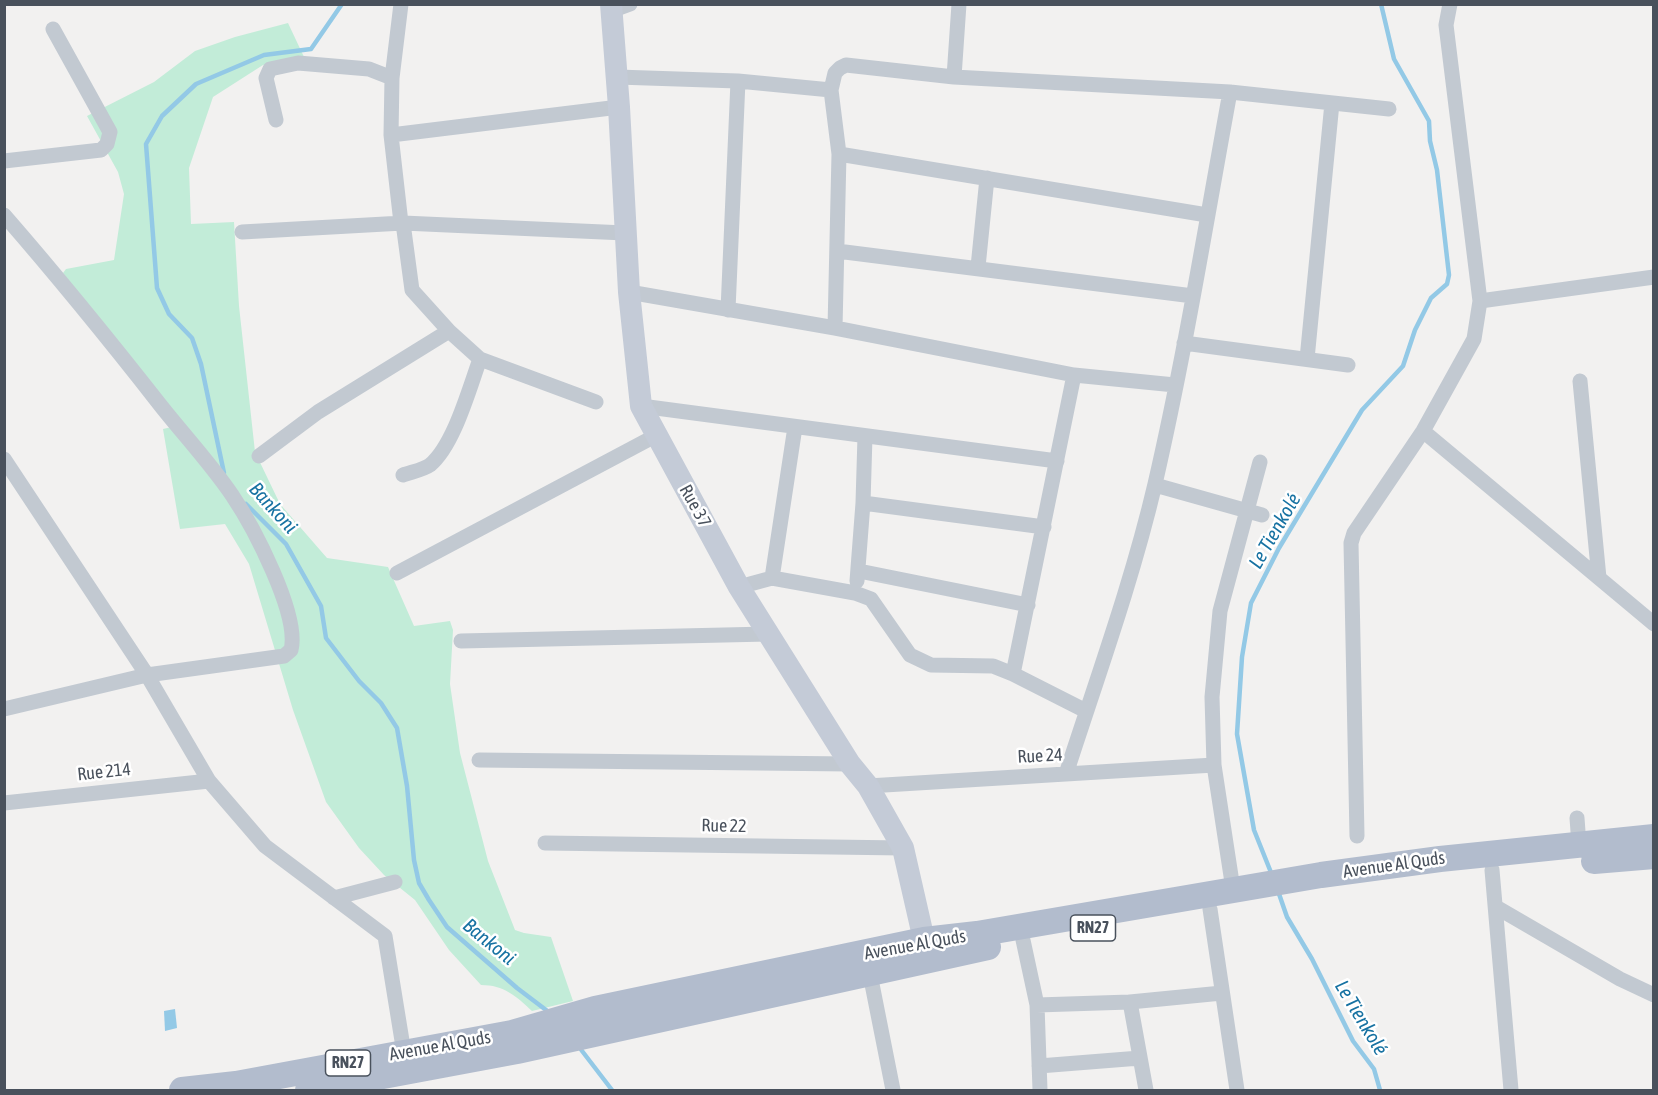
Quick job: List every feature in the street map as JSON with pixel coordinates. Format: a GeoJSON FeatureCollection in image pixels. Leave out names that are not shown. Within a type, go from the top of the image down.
{"type":"FeatureCollection","features":[{"type":"Feature","properties":{"kind":"main road","name":"Rue 37"},"geometry":{"type":"LineString","coordinates":[[617,7],[617,78],[625,233],[641,406],[739,587],[850,764],[868,786],[903,848],[924,951]]}},
{"type":"Feature","properties":{"kind":"main road","name":"Avenue Al Quds"},"geometry":{"type":"LineString","coordinates":[[1323,883],[1440,859],[1653,837]]}},
{"type":"Feature","properties":{"kind":"main road","name":"Avenue Al Quds"},"geometry":{"type":"LineString","coordinates":[[182,1090],[236,1084],[404,1053],[614,1030],[870,974],[924,951],[977,934],[1323,883],[1653,856]]}},
{"type":"Feature","properties":{"kind":"main road","name":"Avenue Al Quds"},"geometry":{"type":"LineString","coordinates":[[308,1090],[515,1042],[595,1009],[924,951],[1023,939],[1210,909],[1250,892]]}},
{"type":"Feature","properties":{"kind":"street"},"geometry":{"type":"LineString","coordinates":[[401,4],[392,78],[391,135],[412,290],[449,331],[480,359],[596,402]]}},
{"type":"Feature","properties":{"kind":"street"},"geometry":{"type":"LineString","coordinates":[[954,77],[958,4]]}},
{"type":"Feature","properties":{"kind":"street"},"geometry":{"type":"LineString","coordinates":[[1357,836],[1352,543],[1354,533],[1423,431],[1474,339],[1480,301],[1446,25],[1450,4]]}},
{"type":"Feature","properties":{"kind":"street"},"geometry":{"type":"LineString","coordinates":[[4,161],[101,150],[107,144],[110,132],[53,29]]}},
{"type":"Feature","properties":{"kind":"street"},"geometry":{"type":"LineString","coordinates":[[276,120],[266,78],[270,69],[298,63],[369,69],[392,78]]}},
{"type":"Feature","properties":{"kind":"street"},"geometry":{"type":"LineString","coordinates":[[835,328],[839,154],[831,90],[835,74],[846,65],[954,77],[1230,92],[1389,109]]}},
{"type":"Feature","properties":{"kind":"street"},"geometry":{"type":"LineString","coordinates":[[617,78],[738,81],[831,90]]}},
{"type":"Feature","properties":{"kind":"street"},"geometry":{"type":"LineString","coordinates":[[728,310],[738,81]]}},
{"type":"Feature","properties":{"kind":"street"},"geometry":{"type":"LineString","coordinates":[[1066,774],[1135,558],[1155,485],[1193,296],[1230,92]]}},
{"type":"Feature","properties":{"kind":"street"},"geometry":{"type":"LineString","coordinates":[[1307,360],[1332,103]]}},
{"type":"Feature","properties":{"kind":"street"},"geometry":{"type":"LineString","coordinates":[[391,135],[619,106]]}},
{"type":"Feature","properties":{"kind":"street"},"geometry":{"type":"LineString","coordinates":[[839,154],[1207,215]]}},
{"type":"Feature","properties":{"kind":"street"},"geometry":{"type":"LineString","coordinates":[[978,267],[987,178]]}},
{"type":"Feature","properties":{"kind":"street"},"geometry":{"type":"LineString","coordinates":[[4,215],[70,291],[232,495],[258,540],[288,610],[293,642],[291,650],[284,656],[147,675],[4,709]]}},
{"type":"Feature","properties":{"kind":"street"},"geometry":{"type":"LineString","coordinates":[[242,232],[402,223],[625,233]]}},
{"type":"Feature","properties":{"kind":"street"},"geometry":{"type":"LineString","coordinates":[[837,251],[978,267],[1193,296]]}},
{"type":"Feature","properties":{"kind":"street"},"geometry":{"type":"LineString","coordinates":[[1480,301],[1653,277]]}},
{"type":"Feature","properties":{"kind":"street"},"geometry":{"type":"LineString","coordinates":[[629,292],[835,328],[1074,375],[1175,385]]}},
{"type":"Feature","properties":{"kind":"street"},"geometry":{"type":"LineString","coordinates":[[259,456],[318,412],[449,331]]}},
{"type":"Feature","properties":{"kind":"street"},"geometry":{"type":"LineString","coordinates":[[1184,343],[1348,365]]}},
{"type":"Feature","properties":{"kind":"street"},"geometry":{"type":"LineString","coordinates":[[404,476],[429,466],[444,448],[459,417],[480,359]]}},
{"type":"Feature","properties":{"kind":"street"},"geometry":{"type":"LineString","coordinates":[[1013,674],[1074,375]]}},
{"type":"Feature","properties":{"kind":"street"},"geometry":{"type":"LineString","coordinates":[[1580,381],[1599,578]]}},
{"type":"Feature","properties":{"kind":"street"},"geometry":{"type":"LineString","coordinates":[[641,406],[1057,461]]}},
{"type":"Feature","properties":{"kind":"street"},"geometry":{"type":"LineString","coordinates":[[772,578],[795,427]]}},
{"type":"Feature","properties":{"kind":"street"},"geometry":{"type":"LineString","coordinates":[[1423,431],[1653,624]]}},
{"type":"Feature","properties":{"kind":"street"},"geometry":{"type":"LineString","coordinates":[[397,573],[657,435]]}},
{"type":"Feature","properties":{"kind":"street"},"geometry":{"type":"LineString","coordinates":[[855,593],[859,571],[865,436]]}},
{"type":"Feature","properties":{"kind":"street"},"geometry":{"type":"LineString","coordinates":[[4,459],[147,675],[209,781],[265,846],[385,936],[404,1053]]}},
{"type":"Feature","properties":{"kind":"street"},"geometry":{"type":"LineString","coordinates":[[1250,892],[1214,765],[1212,697],[1220,611],[1260,462]]}},
{"type":"Feature","properties":{"kind":"street"},"geometry":{"type":"LineString","coordinates":[[1155,485],[1263,515]]}},
{"type":"Feature","properties":{"kind":"street"},"geometry":{"type":"LineString","coordinates":[[863,503],[1044,527]]}},
{"type":"Feature","properties":{"kind":"street"},"geometry":{"type":"LineString","coordinates":[[859,571],[1028,605]]}},
{"type":"Feature","properties":{"kind":"street"},"geometry":{"type":"LineString","coordinates":[[739,587],[772,578],[871,598],[910,656],[921,662],[931,665],[993,666],[1086,711]]}},
{"type":"Feature","properties":{"kind":"street"},"geometry":{"type":"LineString","coordinates":[[461,641],[768,634]]}},
{"type":"Feature","properties":{"kind":"street"},"geometry":{"type":"LineString","coordinates":[[479,760],[850,764]]}},
{"type":"Feature","properties":{"kind":"street","name":"Rue 24"},"geometry":{"type":"LineString","coordinates":[[868,786],[1214,765]]}},
{"type":"Feature","properties":{"kind":"street","name":"Rue 214"},"geometry":{"type":"LineString","coordinates":[[4,803],[209,781]]}},
{"type":"Feature","properties":{"kind":"street"},"geometry":{"type":"LineString","coordinates":[[1577,818],[1579,845]]}},
{"type":"Feature","properties":{"kind":"street","name":"Rue 22"},"geometry":{"type":"LineString","coordinates":[[545,843],[903,848]]}},
{"type":"Feature","properties":{"kind":"street"},"geometry":{"type":"LineString","coordinates":[[1492,870],[1511,1090]]}},
{"type":"Feature","properties":{"kind":"street"},"geometry":{"type":"LineString","coordinates":[[334,898],[396,882]]}},
{"type":"Feature","properties":{"kind":"street"},"geometry":{"type":"LineString","coordinates":[[1496,907],[1620,979],[1653,995]]}},
{"type":"Feature","properties":{"kind":"street"},"geometry":{"type":"LineString","coordinates":[[1210,909],[1237,1090]]}},
{"type":"Feature","properties":{"kind":"street"},"geometry":{"type":"LineString","coordinates":[[1023,939],[1037,1005],[1040,1090]]}},
{"type":"Feature","properties":{"kind":"street"},"geometry":{"type":"LineString","coordinates":[[870,974],[893,1090]]}},
{"type":"Feature","properties":{"kind":"street"},"geometry":{"type":"LineString","coordinates":[[1037,1005],[1130,1002],[1222,993]]}},
{"type":"Feature","properties":{"kind":"street"},"geometry":{"type":"LineString","coordinates":[[1130,1002],[1146,1090]]}},
{"type":"Feature","properties":{"kind":"street"},"geometry":{"type":"LineString","coordinates":[[1039,1066],[1140,1058]]}},
{"type":"Feature","properties":{"kind":"green space"},"geometry":{"type":"Polygon","coordinates":[[[288,23],[304,57],[263,65],[213,97],[189,168],[191,224],[234,222],[239,306],[255,452],[280,504],[327,558],[388,567],[414,626],[450,621],[453,630],[450,684],[460,753],[488,861],[515,930],[551,937],[573,1001],[532,1011],[509,992],[481,985],[449,950],[415,900],[384,875],[359,848],[326,802],[293,710],[249,564],[225,524],[180,529],[163,429],[176,426],[63,273],[66,269],[114,260],[124,194],[118,172],[87,116],[154,82],[195,51],[235,37],[288,23]]]}},
{"type":"Feature","properties":{"kind":"water"},"geometry":{"type":"Polygon","coordinates":[[[175,1009],[177,1028],[165,1031],[164,1011],[175,1009]]]}},
{"type":"Feature","properties":{"kind":"waterway","name":"Bankoni"},"geometry":{"type":"LineString","coordinates":[[224,473],[201,364],[192,338],[169,314],[157,288],[146,144],[162,116],[196,84],[264,55],[311,49],[342,4]]}},
{"type":"Feature","properties":{"kind":"waterway","name":"Le Tienkolé"},"geometry":{"type":"LineString","coordinates":[[1272,875],[1254,830],[1237,734],[1242,657],[1251,603],[1279,548],[1362,410],[1403,366],[1415,330],[1431,298],[1447,284],[1449,275],[1429,121],[1394,59],[1381,4]]}},
{"type":"Feature","properties":{"kind":"waterway","name":"Bankoni"},"geometry":{"type":"LineString","coordinates":[[246,504],[286,544],[321,606],[326,638],[359,681],[381,703],[397,728],[407,786],[414,860],[419,883],[429,900],[447,927],[517,988],[550,1013]]}},
{"type":"Feature","properties":{"kind":"waterway","name":"Le Tienkolé"},"geometry":{"type":"LineString","coordinates":[[1278,891],[1287,917],[1312,959],[1353,1041],[1374,1069],[1380,1090]]}},
{"type":"Feature","properties":{"kind":"waterway","name":"Bankoni"},"geometry":{"type":"LineString","coordinates":[[579,1047],[612,1090]]}}]}
